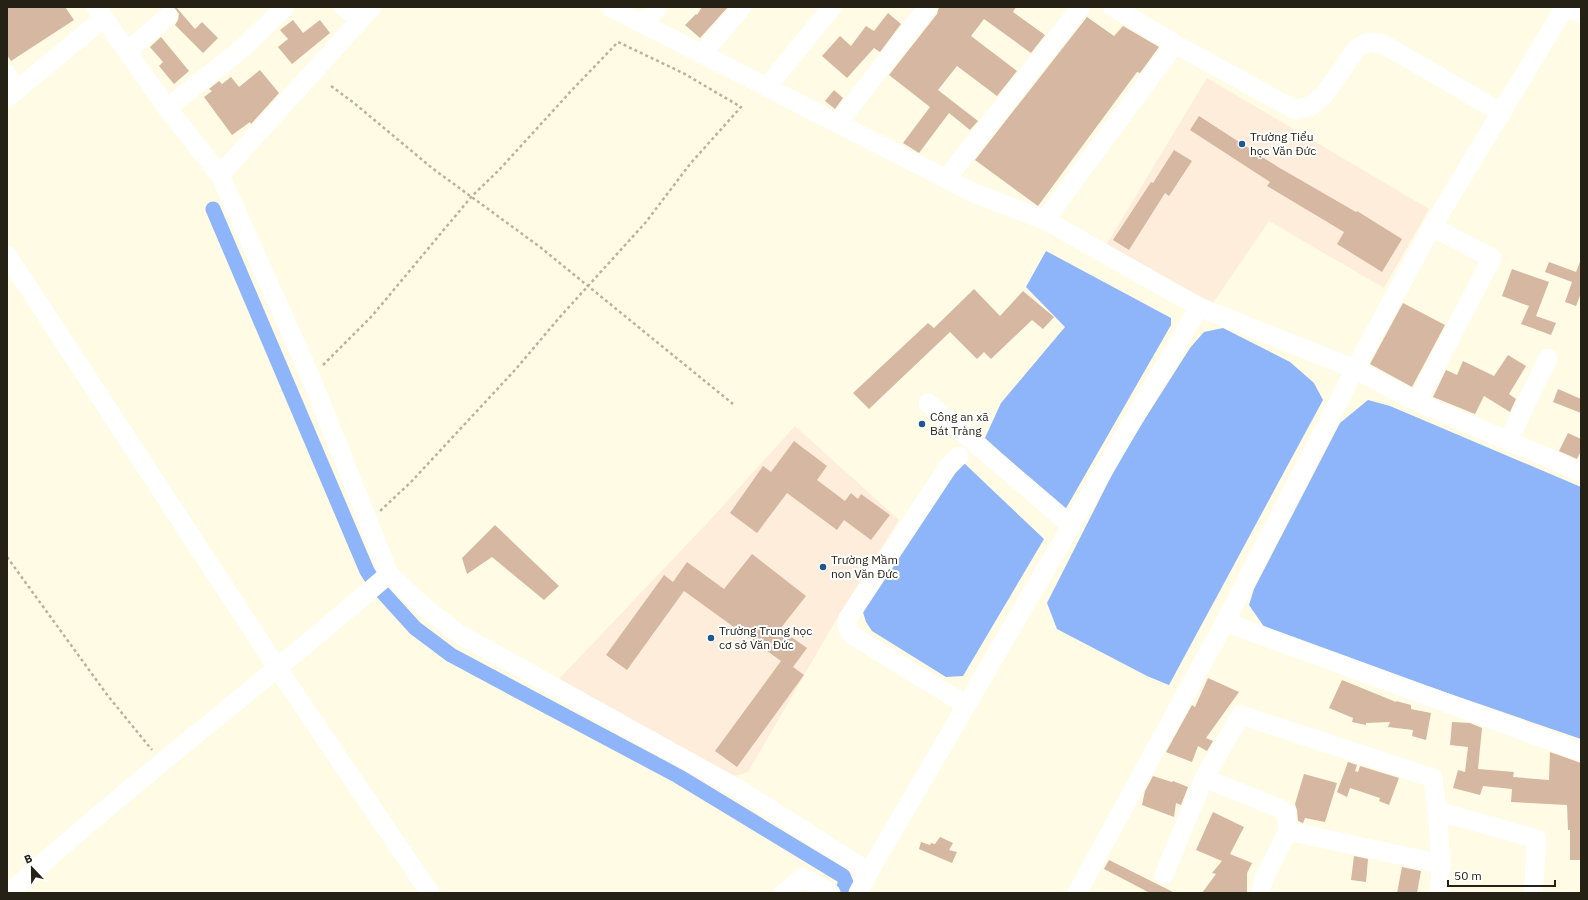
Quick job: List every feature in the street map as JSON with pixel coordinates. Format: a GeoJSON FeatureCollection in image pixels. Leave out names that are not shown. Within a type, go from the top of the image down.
{"type":"FeatureCollection","features":[{"type":"Feature","properties":{"kind":"street"},"geometry":{"type":"LineString","coordinates":[[220,175],[366,13],[344,7]]}},
{"type":"Feature","properties":{"kind":"street"},"geometry":{"type":"LineString","coordinates":[[610,7],[974,193],[1046,220],[1199,307],[1355,369],[1417,402],[1581,472]]}},
{"type":"Feature","properties":{"kind":"street"},"geometry":{"type":"LineString","coordinates":[[643,24],[658,7]]}},
{"type":"Feature","properties":{"kind":"street"},"geometry":{"type":"LineString","coordinates":[[702,54],[742,7]]}},
{"type":"Feature","properties":{"kind":"street"},"geometry":{"type":"LineString","coordinates":[[767,88],[832,7]]}},
{"type":"Feature","properties":{"kind":"street"},"geometry":{"type":"LineString","coordinates":[[838,123],[928,7]]}},
{"type":"Feature","properties":{"kind":"street"},"geometry":{"type":"LineString","coordinates":[[946,179],[1081,7]]}},
{"type":"Feature","properties":{"kind":"street"},"geometry":{"type":"LineString","coordinates":[[1113,7],[1295,110],[1311,106],[1324,95],[1357,48],[1369,42],[1383,44],[1502,113]]}},
{"type":"Feature","properties":{"kind":"street"},"geometry":{"type":"LineString","coordinates":[[1077,893],[1225,622],[1355,369],[1432,228],[1565,7]]}},
{"type":"Feature","properties":{"kind":"street"},"geometry":{"type":"LineString","coordinates":[[1568,7],[1581,14]]}},
{"type":"Feature","properties":{"kind":"street"},"geometry":{"type":"LineString","coordinates":[[167,108],[243,48],[276,10]]}},
{"type":"Feature","properties":{"kind":"street"},"geometry":{"type":"LineString","coordinates":[[11,95],[100,13],[167,108],[220,175],[311,378],[368,522],[381,581],[425,608],[460,634],[745,793],[868,872]]}},
{"type":"Feature","properties":{"kind":"street"},"geometry":{"type":"LineString","coordinates":[[127,52],[168,16]]}},
{"type":"Feature","properties":{"kind":"street"},"geometry":{"type":"LineString","coordinates":[[1046,220],[1176,44]]}},
{"type":"Feature","properties":{"kind":"street"},"geometry":{"type":"LineString","coordinates":[[7,74],[11,95]]}},
{"type":"Feature","properties":{"kind":"street"},"geometry":{"type":"LineString","coordinates":[[1417,402],[1492,258],[1432,228]]}},
{"type":"Feature","properties":{"kind":"street"},"geometry":{"type":"LineString","coordinates":[[7,255],[278,669],[430,893]]}},
{"type":"Feature","properties":{"kind":"street"},"geometry":{"type":"LineString","coordinates":[[858,893],[868,872],[1199,307]]}},
{"type":"Feature","properties":{"kind":"street"},"geometry":{"type":"LineString","coordinates":[[1508,441],[1548,358]]}},
{"type":"Feature","properties":{"kind":"street"},"geometry":{"type":"LineString","coordinates":[[928,403],[1071,525]]}},
{"type":"Feature","properties":{"kind":"street"},"geometry":{"type":"LineString","coordinates":[[958,456],[948,467],[848,618],[847,625],[848,631],[852,635],[966,705]]}},
{"type":"Feature","properties":{"kind":"street"},"geometry":{"type":"LineString","coordinates":[[9,893],[62,845],[278,669],[381,581]]}},
{"type":"Feature","properties":{"kind":"street"},"geometry":{"type":"LineString","coordinates":[[1225,622],[1581,752]]}},
{"type":"Feature","properties":{"kind":"street"},"geometry":{"type":"LineString","coordinates":[[1164,875],[1204,778],[1241,715],[1433,778],[1441,864],[1439,893]]}},
{"type":"Feature","properties":{"kind":"street"},"geometry":{"type":"LineString","coordinates":[[1204,778],[1286,811],[1288,831],[1264,878],[1261,893]]}},
{"type":"Feature","properties":{"kind":"street"},"geometry":{"type":"LineString","coordinates":[[1437,811],[1537,839],[1533,893]]}},
{"type":"Feature","properties":{"kind":"street"},"geometry":{"type":"LineString","coordinates":[[1288,831],[1441,864]]}},
{"type":"Feature","properties":{"kind":"street"},"geometry":{"type":"LineString","coordinates":[[784,893],[803,878],[831,893]]}},
{"type":"Feature","properties":{"kind":"path"},"geometry":{"type":"LineString","coordinates":[[311,378],[372,316],[472,196],[499,170],[618,42],[683,73],[741,107],[690,164],[646,222],[559,318],[510,376],[411,482],[368,522]]}},
{"type":"Feature","properties":{"kind":"path"},"geometry":{"type":"LineString","coordinates":[[331,86],[354,103],[432,168],[540,247],[733,404]]}},
{"type":"Feature","properties":{"kind":"path"},"geometry":{"type":"LineString","coordinates":[[7,557],[108,696],[163,763]]}},
{"type":"Feature","properties":{"kind":"shaded area","name":"Trường Tiểu học Văn Đức"},"geometry":{"type":"Polygon","coordinates":[[[1207,78],[1429,209],[1384,288],[1269,221],[1213,303],[1105,247],[1207,78]]]}},
{"type":"Feature","properties":{"kind":"shaded area","name":"Trường Trung học cơ sở Văn Đức"},"geometry":{"type":"Polygon","coordinates":[[[795,426],[899,520],[839,615],[748,772],[735,776],[558,680],[712,518],[795,426]]]}},
{"type":"Feature","properties":{"kind":"water"},"geometry":{"type":"Polygon","coordinates":[[[1046,251],[1171,318],[1171,325],[1065,510],[985,438],[1001,403],[1065,327],[1026,287],[1046,251]]]}},
{"type":"Feature","properties":{"kind":"water"},"geometry":{"type":"Polygon","coordinates":[[[1223,328],[1290,362],[1314,383],[1323,400],[1169,685],[1147,676],[1057,629],[1047,603],[1122,455],[1190,348],[1204,332],[1223,328]]]}},
{"type":"Feature","properties":{"kind":"water"},"geometry":{"type":"Polygon","coordinates":[[[1368,400],[1390,406],[1581,487],[1581,739],[1267,631],[1249,605],[1254,589],[1340,423],[1368,400]]]}},
{"type":"Feature","properties":{"kind":"water"},"geometry":{"type":"Polygon","coordinates":[[[964,463],[1044,539],[963,676],[946,677],[872,631],[866,622],[863,612],[954,471],[964,463]]]}},
{"type":"Feature","properties":{"kind":"building"},"geometry":{"type":"Polygon","coordinates":[[[7,7],[65,7],[74,20],[11,61],[7,55],[7,7]]]}},
{"type":"Feature","properties":{"kind":"building"},"geometry":{"type":"Polygon","coordinates":[[[174,7],[176,7],[195,29],[202,22],[218,38],[203,53],[175,25],[179,14],[174,7]]]}},
{"type":"Feature","properties":{"kind":"building"},"geometry":{"type":"Polygon","coordinates":[[[702,7],[728,7],[700,38],[685,25],[696,14],[697,15],[702,7]]]}},
{"type":"Feature","properties":{"kind":"building"},"geometry":{"type":"Polygon","coordinates":[[[939,7],[1016,7],[1013,12],[1045,35],[1031,53],[984,19],[971,36],[1017,71],[997,96],[957,66],[938,90],[978,121],[970,130],[949,113],[919,153],[903,143],[930,107],[889,75],[937,14],[939,7]]]}},
{"type":"Feature","properties":{"kind":"building"},"geometry":{"type":"Polygon","coordinates":[[[888,13],[901,24],[880,52],[874,48],[847,78],[822,56],[840,36],[851,46],[866,26],[874,31],[888,13]]]}},
{"type":"Feature","properties":{"kind":"building"},"geometry":{"type":"Polygon","coordinates":[[[1087,17],[1114,36],[1123,26],[1159,47],[1140,73],[1137,72],[1038,206],[975,160],[1087,17]]]}},
{"type":"Feature","properties":{"kind":"building"},"geometry":{"type":"Polygon","coordinates":[[[293,20],[303,33],[320,20],[330,33],[292,64],[278,47],[288,39],[280,30],[293,20]]]}},
{"type":"Feature","properties":{"kind":"building"},"geometry":{"type":"Polygon","coordinates":[[[161,37],[189,71],[174,84],[159,66],[163,62],[150,47],[161,37]]]}},
{"type":"Feature","properties":{"kind":"building"},"geometry":{"type":"Polygon","coordinates":[[[260,70],[279,93],[251,124],[250,122],[232,135],[204,97],[212,91],[209,89],[219,81],[222,84],[231,77],[239,87],[260,70]]]}},
{"type":"Feature","properties":{"kind":"building"},"geometry":{"type":"Polygon","coordinates":[[[834,90],[843,98],[835,109],[825,101],[834,90]]]}},
{"type":"Feature","properties":{"kind":"building"},"geometry":{"type":"Polygon","coordinates":[[[1199,116],[1278,167],[1356,212],[1357,211],[1402,239],[1382,272],[1337,244],[1344,232],[1267,186],[1270,182],[1190,130],[1199,116]]]}},
{"type":"Feature","properties":{"kind":"building"},"geometry":{"type":"Polygon","coordinates":[[[1174,150],[1192,161],[1169,196],[1165,193],[1129,250],[1113,240],[1174,150]]]}},
{"type":"Feature","properties":{"kind":"building"},"geometry":{"type":"Polygon","coordinates":[[[1549,262],[1576,272],[1581,262],[1581,293],[1576,306],[1565,302],[1572,282],[1545,272],[1549,262]]]}},
{"type":"Feature","properties":{"kind":"building"},"geometry":{"type":"Polygon","coordinates":[[[1512,269],[1549,282],[1536,316],[1556,323],[1551,335],[1521,324],[1529,306],[1502,296],[1512,269]]]}},
{"type":"Feature","properties":{"kind":"building"},"geometry":{"type":"Polygon","coordinates":[[[974,289],[1000,316],[1023,291],[1054,317],[1043,329],[1032,320],[991,359],[984,352],[977,359],[950,332],[869,409],[853,393],[928,323],[934,328],[974,289]]]}},
{"type":"Feature","properties":{"kind":"building"},"geometry":{"type":"Polygon","coordinates":[[[1403,303],[1445,325],[1412,387],[1370,364],[1403,303]]]}},
{"type":"Feature","properties":{"kind":"building"},"geometry":{"type":"Polygon","coordinates":[[[1508,355],[1526,366],[1509,394],[1516,399],[1510,412],[1484,396],[1475,414],[1433,397],[1446,370],[1457,375],[1463,361],[1494,376],[1508,355]]]}},
{"type":"Feature","properties":{"kind":"building"},"geometry":{"type":"Polygon","coordinates":[[[1558,389],[1581,399],[1581,413],[1553,402],[1558,389]]]}},
{"type":"Feature","properties":{"kind":"building"},"geometry":{"type":"Polygon","coordinates":[[[1568,433],[1581,439],[1581,451],[1577,459],[1559,451],[1568,433]]]}},
{"type":"Feature","properties":{"kind":"building"},"geometry":{"type":"Polygon","coordinates":[[[794,441],[827,466],[817,480],[845,501],[851,493],[858,499],[861,494],[890,515],[871,540],[844,520],[837,530],[787,493],[757,533],[730,513],[763,466],[771,472],[794,441]]]}},
{"type":"Feature","properties":{"kind":"building"},"geometry":{"type":"Polygon","coordinates":[[[495,525],[559,586],[544,600],[492,557],[467,574],[462,558],[495,525]]]}},
{"type":"Feature","properties":{"kind":"building"},"geometry":{"type":"Polygon","coordinates":[[[752,554],[806,596],[780,629],[807,648],[793,667],[804,675],[737,767],[715,751],[781,661],[684,591],[627,670],[606,655],[664,575],[673,582],[687,562],[724,589],[752,554]]]}},
{"type":"Feature","properties":{"kind":"building"},"geometry":{"type":"Polygon","coordinates":[[[1208,678],[1239,692],[1206,738],[1213,741],[1207,751],[1198,746],[1192,762],[1166,752],[1192,705],[1195,707],[1208,678]]]}},
{"type":"Feature","properties":{"kind":"building"},"geometry":{"type":"Polygon","coordinates":[[[1342,680],[1396,702],[1411,705],[1411,709],[1431,713],[1426,740],[1412,736],[1413,730],[1388,727],[1390,722],[1366,723],[1366,725],[1352,722],[1353,718],[1329,708],[1342,680]]]}},
{"type":"Feature","properties":{"kind":"building"},"geometry":{"type":"Polygon","coordinates":[[[1452,722],[1470,723],[1482,728],[1478,769],[1514,772],[1513,777],[1549,780],[1550,752],[1581,763],[1581,860],[1570,860],[1570,830],[1568,830],[1567,805],[1511,802],[1512,789],[1483,786],[1480,795],[1453,788],[1458,770],[1465,772],[1468,747],[1450,745],[1452,722]]]}},
{"type":"Feature","properties":{"kind":"building"},"geometry":{"type":"Polygon","coordinates":[[[1348,762],[1357,765],[1355,771],[1358,772],[1360,766],[1399,778],[1389,805],[1379,801],[1380,798],[1350,788],[1347,797],[1337,792],[1348,762]]]}},
{"type":"Feature","properties":{"kind":"building"},"geometry":{"type":"Polygon","coordinates":[[[1304,774],[1337,783],[1325,822],[1305,818],[1303,823],[1298,821],[1295,804],[1304,774]]]}},
{"type":"Feature","properties":{"kind":"building"},"geometry":{"type":"Polygon","coordinates":[[[1153,776],[1172,782],[1173,781],[1188,787],[1181,805],[1176,803],[1174,817],[1142,805],[1145,791],[1153,776]]]}},
{"type":"Feature","properties":{"kind":"building"},"geometry":{"type":"Polygon","coordinates":[[[1213,812],[1244,827],[1230,854],[1252,863],[1247,873],[1247,893],[1202,893],[1216,874],[1212,873],[1222,861],[1196,850],[1213,812]]]}},
{"type":"Feature","properties":{"kind":"building"},"geometry":{"type":"Polygon","coordinates":[[[940,837],[953,843],[949,850],[957,852],[952,863],[919,849],[921,842],[930,845],[931,843],[935,844],[940,837]]]}},
{"type":"Feature","properties":{"kind":"building"},"geometry":{"type":"Polygon","coordinates":[[[1354,856],[1368,859],[1366,882],[1351,880],[1354,856]]]}},
{"type":"Feature","properties":{"kind":"building"},"geometry":{"type":"Polygon","coordinates":[[[1109,860],[1175,893],[1150,893],[1104,869],[1109,860]]]}},
{"type":"Feature","properties":{"kind":"building"},"geometry":{"type":"Polygon","coordinates":[[[1402,867],[1421,871],[1417,893],[1397,893],[1402,867]]]}},
{"type":"Feature","properties":{"kind":"waterway"},"geometry":{"type":"LineString","coordinates":[[213,209],[367,571],[376,585],[415,628],[451,655],[678,776],[843,876],[846,883],[841,893]]}},
{"type":"Feature","properties":{"kind":"place","name":"Trường Tiểu học Văn Đức"},"geometry":{"type":"Point","coordinates":[1242,144]}},
{"type":"Feature","properties":{"kind":"place","name":"Công an xã Bát Tràng"},"geometry":{"type":"Point","coordinates":[922,424]}},
{"type":"Feature","properties":{"kind":"place","name":"Trường Mầm non Văn Đức"},"geometry":{"type":"Point","coordinates":[823,567]}},
{"type":"Feature","properties":{"kind":"place","name":"Trường Trung học cơ sở Văn Đức"},"geometry":{"type":"Point","coordinates":[711,638]}}]}
